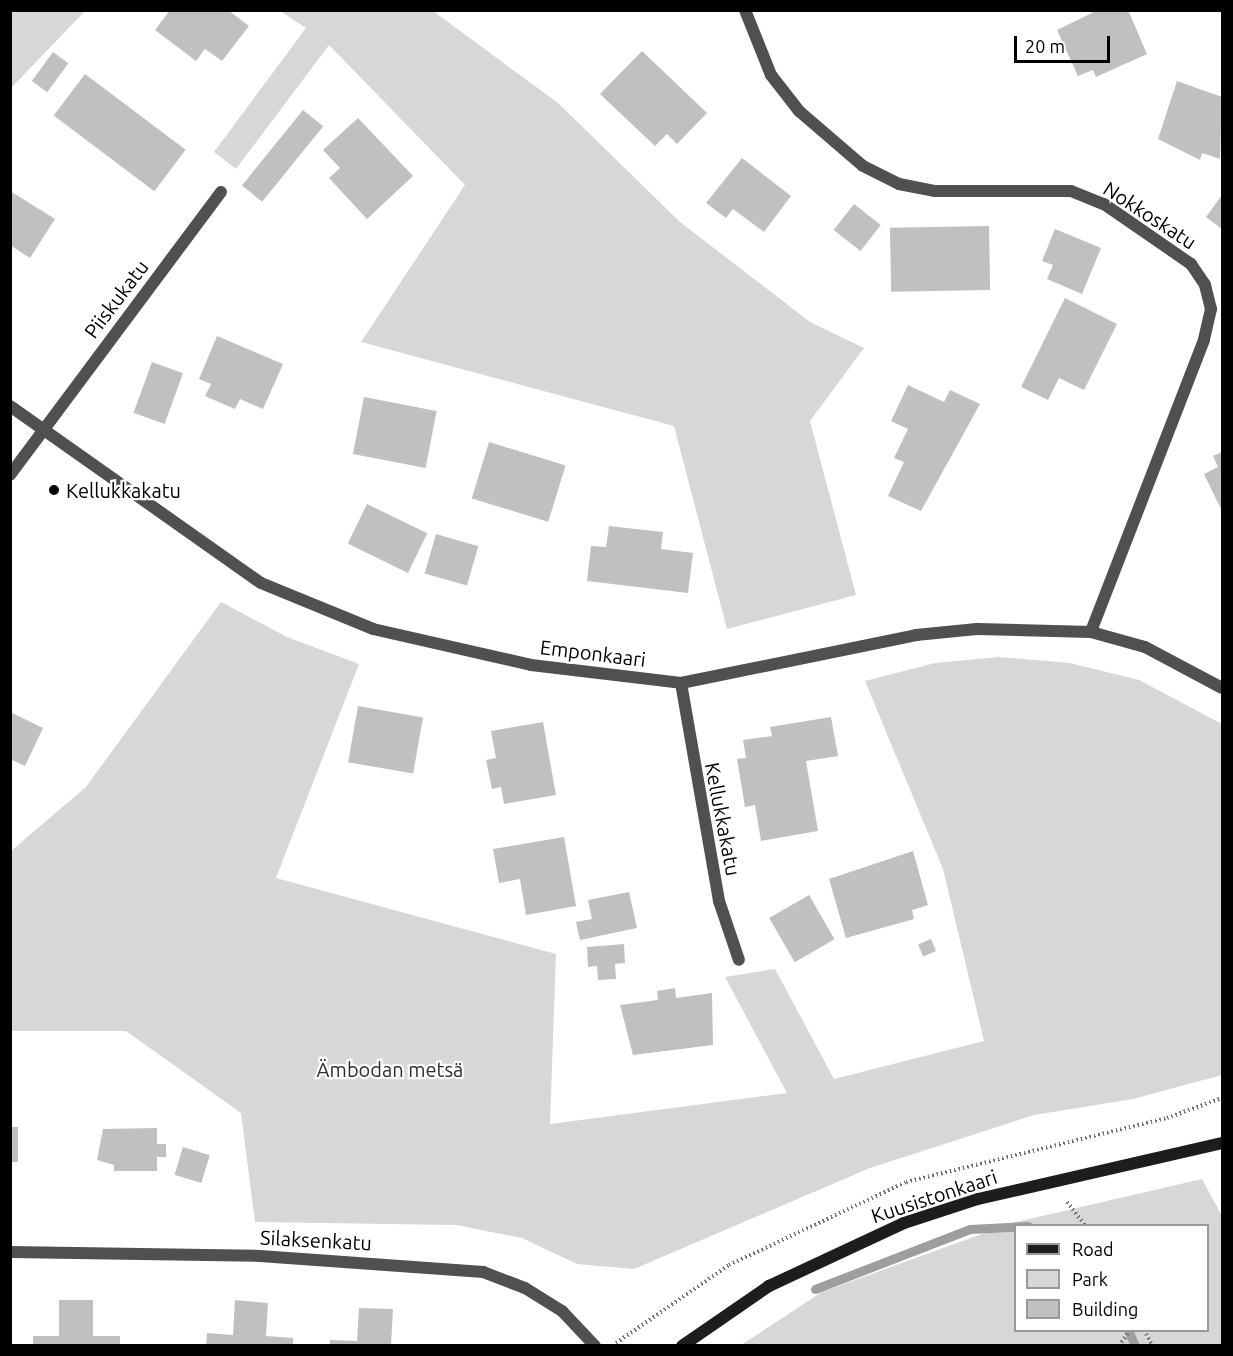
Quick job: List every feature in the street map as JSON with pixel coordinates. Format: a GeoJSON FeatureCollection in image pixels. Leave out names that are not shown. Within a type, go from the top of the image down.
{"type":"FeatureCollection","features":[{"type":"Feature","properties":{"kind":"street","name":"Nokkoskatu"},"geometry":{"type":"LineString","coordinates":[[745,10],[771,75],[799,111],[863,166],[899,184],[935,192],[1071,191],[1104,204],[1191,264],[1206,285],[1211,309],[1204,340],[1091,632]]}},
{"type":"Feature","properties":{"kind":"street","name":"Piiskukatu"},"geometry":{"type":"LineString","coordinates":[[10,475],[42,429],[221,192]]}},
{"type":"Feature","properties":{"kind":"street","name":"Emponkaari"},"geometry":{"type":"LineString","coordinates":[[10,406],[261,583],[373,629],[531,665],[681,683],[916,635],[977,629],[1091,632],[1145,647],[1222,688]]}},
{"type":"Feature","properties":{"kind":"street","name":"Kellukkakatu"},"geometry":{"type":"LineString","coordinates":[[681,683],[718,901],[740,960]]}},
{"type":"Feature","properties":{"kind":"street","name":"Kuusistonkaari"},"geometry":{"type":"LineString","coordinates":[[682,1346],[769,1286],[828,1254],[978,1199],[1222,1143]]}},
{"type":"Feature","properties":{"kind":"street","name":"Silaksenkatu"},"geometry":{"type":"LineString","coordinates":[[10,1252],[260,1256],[483,1272],[525,1288],[562,1311],[595,1346]]}},
{"type":"Feature","properties":{"kind":"path"},"geometry":{"type":"LineString","coordinates":[[1052,1183],[1084,1224]]}},
{"type":"Feature","properties":{"kind":"path"},"geometry":{"type":"LineString","coordinates":[[1119,1346],[1128,1332]]}},
{"type":"Feature","properties":{"kind":"path"},"geometry":{"type":"LineString","coordinates":[[1145,1332],[1153,1346]]}},
{"type":"Feature","properties":{"kind":"green space"},"geometry":{"type":"Polygon","coordinates":[[[10,11],[85,11],[11,88],[10,11]]]}},
{"type":"Feature","properties":{"kind":"green space"},"geometry":{"type":"Polygon","coordinates":[[[280,11],[433,11],[558,103],[680,222],[810,322],[864,348],[810,421],[856,595],[727,629],[674,426],[361,342],[465,185],[329,45],[236,169],[214,152],[306,28],[280,11]]]}},
{"type":"Feature","properties":{"kind":"green space","name":"Ämbodan metsä"},"geometry":{"type":"Polygon","coordinates":[[[221,602],[287,637],[359,664],[276,878],[556,954],[550,1124],[787,1093],[725,977],[775,969],[834,1079],[984,1041],[943,869],[865,681],[935,663],[999,657],[1070,663],[1139,680],[1222,724],[1222,1075],[1133,1099],[1034,1115],[870,1168],[634,1269],[577,1264],[522,1238],[456,1225],[255,1222],[241,1113],[126,1031],[11,1031],[11,851],[86,787],[221,602]]]}},
{"type":"Feature","properties":{"kind":"green space"},"geometry":{"type":"Polygon","coordinates":[[[1202,1179],[1222,1216],[1222,1345],[741,1345],[822,1292],[1012,1223],[1202,1179]]]}},
{"type":"Feature","properties":{"kind":"building"},"geometry":{"type":"Polygon","coordinates":[[[170,10],[228,10],[249,26],[222,61],[205,49],[196,61],[155,30],[170,10]]]}},
{"type":"Feature","properties":{"kind":"building"},"geometry":{"type":"Polygon","coordinates":[[[1098,10],[1128,10],[1147,54],[1096,77],[1093,70],[1078,76],[1057,30],[1098,10]]]}},
{"type":"Feature","properties":{"kind":"building"},"geometry":{"type":"Polygon","coordinates":[[[642,51],[707,113],[677,144],[667,134],[655,146],[600,94],[642,51]]]}},
{"type":"Feature","properties":{"kind":"building"},"geometry":{"type":"Polygon","coordinates":[[[53,52],[68,63],[47,92],[32,81],[53,52]]]}},
{"type":"Feature","properties":{"kind":"building"},"geometry":{"type":"Polygon","coordinates":[[[85,74],[186,150],[154,191],[54,116],[85,74]]]}},
{"type":"Feature","properties":{"kind":"building"},"geometry":{"type":"Polygon","coordinates":[[[1177,81],[1222,97],[1220,159],[1202,153],[1200,160],[1158,139],[1177,81]]]}},
{"type":"Feature","properties":{"kind":"building"},"geometry":{"type":"Polygon","coordinates":[[[303,110],[323,126],[262,202],[242,185],[303,110]]]}},
{"type":"Feature","properties":{"kind":"building"},"geometry":{"type":"Polygon","coordinates":[[[358,118],[413,176],[367,219],[329,178],[340,168],[323,150],[358,118]]]}},
{"type":"Feature","properties":{"kind":"building"},"geometry":{"type":"Polygon","coordinates":[[[742,158],[791,196],[764,232],[733,209],[726,218],[706,203],[742,158]]]}},
{"type":"Feature","properties":{"kind":"building"},"geometry":{"type":"Polygon","coordinates":[[[10,191],[55,219],[30,258],[10,245],[10,191]]]}},
{"type":"Feature","properties":{"kind":"building"},"geometry":{"type":"Polygon","coordinates":[[[1222,195],[1222,229],[1206,217],[1222,195]]]}},
{"type":"Feature","properties":{"kind":"building"},"geometry":{"type":"Polygon","coordinates":[[[854,204],[881,225],[860,251],[834,230],[854,204]]]}},
{"type":"Feature","properties":{"kind":"building"},"geometry":{"type":"Polygon","coordinates":[[[989,226],[990,290],[891,292],[890,228],[989,226]]]}},
{"type":"Feature","properties":{"kind":"building"},"geometry":{"type":"Polygon","coordinates":[[[1055,229],[1101,248],[1082,294],[1047,279],[1053,265],[1042,261],[1055,229]]]}},
{"type":"Feature","properties":{"kind":"building"},"geometry":{"type":"Polygon","coordinates":[[[1065,298],[1117,324],[1084,390],[1059,378],[1048,400],[1021,387],[1065,298]]]}},
{"type":"Feature","properties":{"kind":"building"},"geometry":{"type":"Polygon","coordinates":[[[217,336],[283,364],[263,409],[240,399],[235,409],[205,396],[211,384],[199,379],[217,336]]]}},
{"type":"Feature","properties":{"kind":"building"},"geometry":{"type":"Polygon","coordinates":[[[152,362],[183,373],[165,424],[134,413],[152,362]]]}},
{"type":"Feature","properties":{"kind":"building"},"geometry":{"type":"Polygon","coordinates":[[[908,385],[944,402],[950,390],[980,404],[921,511],[888,496],[904,462],[894,458],[908,429],[891,421],[908,385]]]}},
{"type":"Feature","properties":{"kind":"building"},"geometry":{"type":"Polygon","coordinates":[[[364,397],[437,411],[426,468],[353,454],[364,397]]]}},
{"type":"Feature","properties":{"kind":"building"},"geometry":{"type":"Polygon","coordinates":[[[489,442],[566,465],[548,522],[472,498],[489,442]]]}},
{"type":"Feature","properties":{"kind":"building"},"geometry":{"type":"Polygon","coordinates":[[[1222,452],[1222,511],[1204,474],[1218,467],[1213,456],[1222,452]]]}},
{"type":"Feature","properties":{"kind":"building"},"geometry":{"type":"Polygon","coordinates":[[[367,504],[427,533],[408,573],[348,544],[367,504]]]}},
{"type":"Feature","properties":{"kind":"building"},"geometry":{"type":"Polygon","coordinates":[[[609,526],[663,532],[661,549],[693,553],[688,593],[587,581],[591,546],[606,547],[609,526]]]}},
{"type":"Feature","properties":{"kind":"building"},"geometry":{"type":"Polygon","coordinates":[[[436,534],[478,546],[467,586],[425,573],[436,534]]]}},
{"type":"Feature","properties":{"kind":"building"},"geometry":{"type":"Polygon","coordinates":[[[358,706],[423,717],[413,774],[348,762],[358,706]]]}},
{"type":"Feature","properties":{"kind":"building"},"geometry":{"type":"Polygon","coordinates":[[[10,712],[43,728],[25,766],[10,759],[10,712]]]}},
{"type":"Feature","properties":{"kind":"building"},"geometry":{"type":"Polygon","coordinates":[[[831,717],[838,756],[806,761],[818,831],[761,841],[755,805],[745,807],[737,759],[746,758],[743,740],[772,736],[770,727],[831,717]]]}},
{"type":"Feature","properties":{"kind":"building"},"geometry":{"type":"Polygon","coordinates":[[[543,722],[556,795],[504,804],[501,787],[492,789],[486,760],[496,758],[491,731],[543,722]]]}},
{"type":"Feature","properties":{"kind":"building"},"geometry":{"type":"Polygon","coordinates":[[[564,837],[576,906],[526,915],[520,879],[499,883],[493,849],[564,837]]]}},
{"type":"Feature","properties":{"kind":"building"},"geometry":{"type":"Polygon","coordinates":[[[913,851],[928,905],[912,910],[914,919],[846,938],[829,879],[913,851]]]}},
{"type":"Feature","properties":{"kind":"building"},"geometry":{"type":"Polygon","coordinates":[[[629,892],[637,928],[580,940],[576,922],[592,919],[588,900],[629,892]]]}},
{"type":"Feature","properties":{"kind":"building"},"geometry":{"type":"Polygon","coordinates":[[[809,895],[834,939],[795,962],[769,918],[809,895]]]}},
{"type":"Feature","properties":{"kind":"building"},"geometry":{"type":"Polygon","coordinates":[[[931,939],[936,951],[923,956],[918,944],[931,939]]]}},
{"type":"Feature","properties":{"kind":"building"},"geometry":{"type":"Polygon","coordinates":[[[624,944],[625,963],[615,964],[616,979],[598,980],[597,966],[588,967],[587,947],[624,944]]]}},
{"type":"Feature","properties":{"kind":"building"},"geometry":{"type":"Polygon","coordinates":[[[675,988],[676,998],[712,993],[713,1045],[633,1055],[620,1005],[658,1000],[657,991],[675,988]]]}},
{"type":"Feature","properties":{"kind":"building"},"geometry":{"type":"Polygon","coordinates":[[[10,1127],[18,1127],[18,1162],[10,1162],[10,1127]]]}},
{"type":"Feature","properties":{"kind":"building"},"geometry":{"type":"Polygon","coordinates":[[[157,1128],[157,1144],[166,1144],[166,1157],[157,1157],[157,1171],[114,1171],[114,1165],[97,1160],[103,1129],[157,1128]]]}},
{"type":"Feature","properties":{"kind":"building"},"geometry":{"type":"Polygon","coordinates":[[[183,1147],[210,1155],[201,1183],[175,1175],[183,1147]]]}},
{"type":"Feature","properties":{"kind":"building"},"geometry":{"type":"Polygon","coordinates":[[[59,1300],[93,1300],[93,1336],[120,1336],[120,1346],[33,1346],[33,1336],[59,1336],[59,1300]]]}},
{"type":"Feature","properties":{"kind":"building"},"geometry":{"type":"Polygon","coordinates":[[[235,1300],[268,1303],[266,1336],[293,1338],[293,1346],[206,1346],[207,1333],[233,1335],[235,1300]]]}},
{"type":"Feature","properties":{"kind":"building"},"geometry":{"type":"Polygon","coordinates":[[[359,1308],[393,1309],[391,1346],[330,1346],[330,1340],[357,1341],[359,1308]]]}},
{"type":"Feature","properties":{"kind":"waterway"},"geometry":{"type":"LineString","coordinates":[[815,1289],[970,1229],[1014,1227]]}},
{"type":"Feature","properties":{"kind":"waterway"},"geometry":{"type":"LineString","coordinates":[[1129,1332],[1135,1346]]}},
{"type":"Feature","properties":{"kind":"place","name":"Kellukkakatu"},"geometry":{"type":"Point","coordinates":[54,490]}}]}
